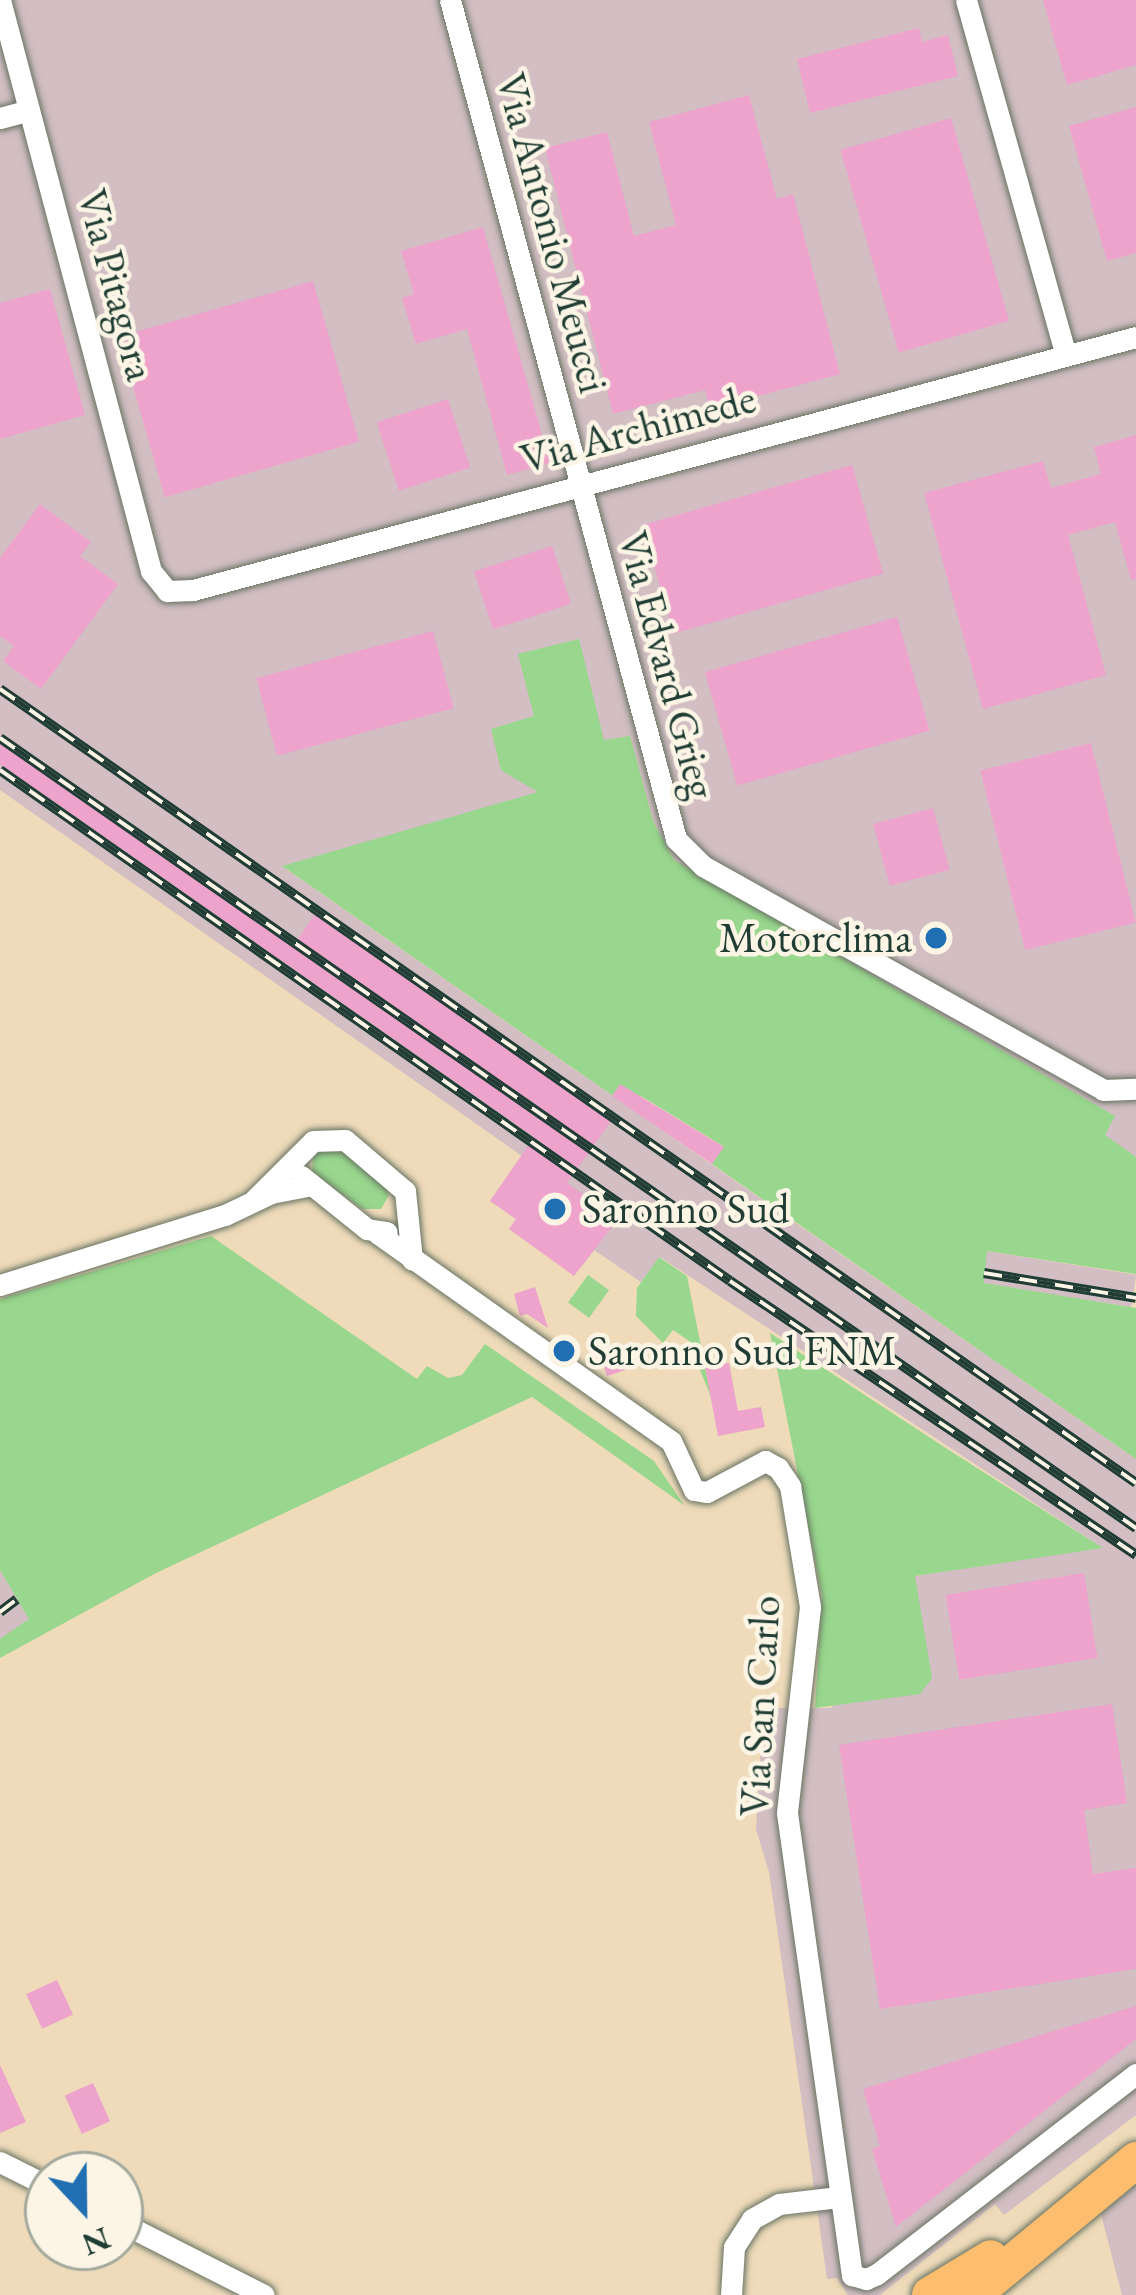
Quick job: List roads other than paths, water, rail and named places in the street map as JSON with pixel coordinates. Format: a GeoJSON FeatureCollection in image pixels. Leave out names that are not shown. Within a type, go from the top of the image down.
{"type":"FeatureCollection","features":[{"type":"Feature","properties":{"kind":"main road"},"geometry":{"type":"LineString","coordinates":[[973,2295],[1032,2251],[1136,2160]]}},
{"type":"Feature","properties":{"kind":"main road"},"geometry":{"type":"LineString","coordinates":[[930,2295],[1077,2208]]}},
{"type":"Feature","properties":{"kind":"street","name":"Via Pitagora"},"geometry":{"type":"LineString","coordinates":[[0,0],[151,571],[161,587]]}},
{"type":"Feature","properties":{"kind":"street","name":"Via Antonio Meucci"},"geometry":{"type":"LineString","coordinates":[[449,0],[579,485]]}},
{"type":"Feature","properties":{"kind":"street"},"geometry":{"type":"LineString","coordinates":[[966,0],[1066,356]]}},
{"type":"Feature","properties":{"kind":"street"},"geometry":{"type":"LineString","coordinates":[[0,118],[29,110]]}},
{"type":"Feature","properties":{"kind":"street","name":"Via Archimede"},"geometry":{"type":"LineString","coordinates":[[161,587],[193,590],[1136,337]]}},
{"type":"Feature","properties":{"kind":"street","name":"Via Edvard Grieg"},"geometry":{"type":"LineString","coordinates":[[579,485],[665,809],[684,851],[1103,1090],[1136,1089]]}},
{"type":"Feature","properties":{"kind":"street"},"geometry":{"type":"LineString","coordinates":[[254,1201],[303,1149],[325,1137],[345,1140],[400,1182],[408,1205],[405,1215],[412,1260]]}},
{"type":"Feature","properties":{"kind":"street"},"geometry":{"type":"LineString","coordinates":[[0,1285],[308,1186],[298,1167],[303,1149]]}},
{"type":"Feature","properties":{"kind":"street","name":"Via San Carlo"},"geometry":{"type":"LineString","coordinates":[[308,1186],[671,1441],[690,1485],[700,1492],[758,1461],[778,1468],[790,1486],[810,1607],[787,1813],[850,2271],[860,2280],[872,2277],[1136,2074]]}},
{"type":"Feature","properties":{"kind":"street"},"geometry":{"type":"LineString","coordinates":[[377,1233],[405,1215]]}},
{"type":"Feature","properties":{"kind":"street"},"geometry":{"type":"LineString","coordinates":[[734,2291],[734,2247],[752,2219],[778,2204],[838,2197]]}},
{"type":"Feature","properties":{"kind":"street"},"geometry":{"type":"LineString","coordinates":[[144,2234],[263,2295]]}},
{"type":"Feature","properties":{"kind":"railway"},"geometry":{"type":"LineString","coordinates":[[0,689],[1136,1483]]}},
{"type":"Feature","properties":{"kind":"railway"},"geometry":{"type":"LineString","coordinates":[[0,738],[1136,1528]]}},
{"type":"Feature","properties":{"kind":"railway"},"geometry":{"type":"LineString","coordinates":[[0,770],[730,1281],[1136,1555]]}},
{"type":"Feature","properties":{"kind":"railway"},"geometry":{"type":"LineString","coordinates":[[984,1273],[1136,1298]]}},
{"type":"Feature","properties":{"kind":"railway"},"geometry":{"type":"LineString","coordinates":[[0,1612],[17,1599]]}},
{"type":"Feature","properties":{"kind":"place","name":"Motorclima"},"geometry":{"type":"Point","coordinates":[936,938]}},
{"type":"Feature","properties":{"kind":"place","name":"Saronno Sud"},"geometry":{"type":"Point","coordinates":[555,1209]}},
{"type":"Feature","properties":{"kind":"place","name":"Saronno Sud FNM"},"geometry":{"type":"Point","coordinates":[564,1351]}}]}
